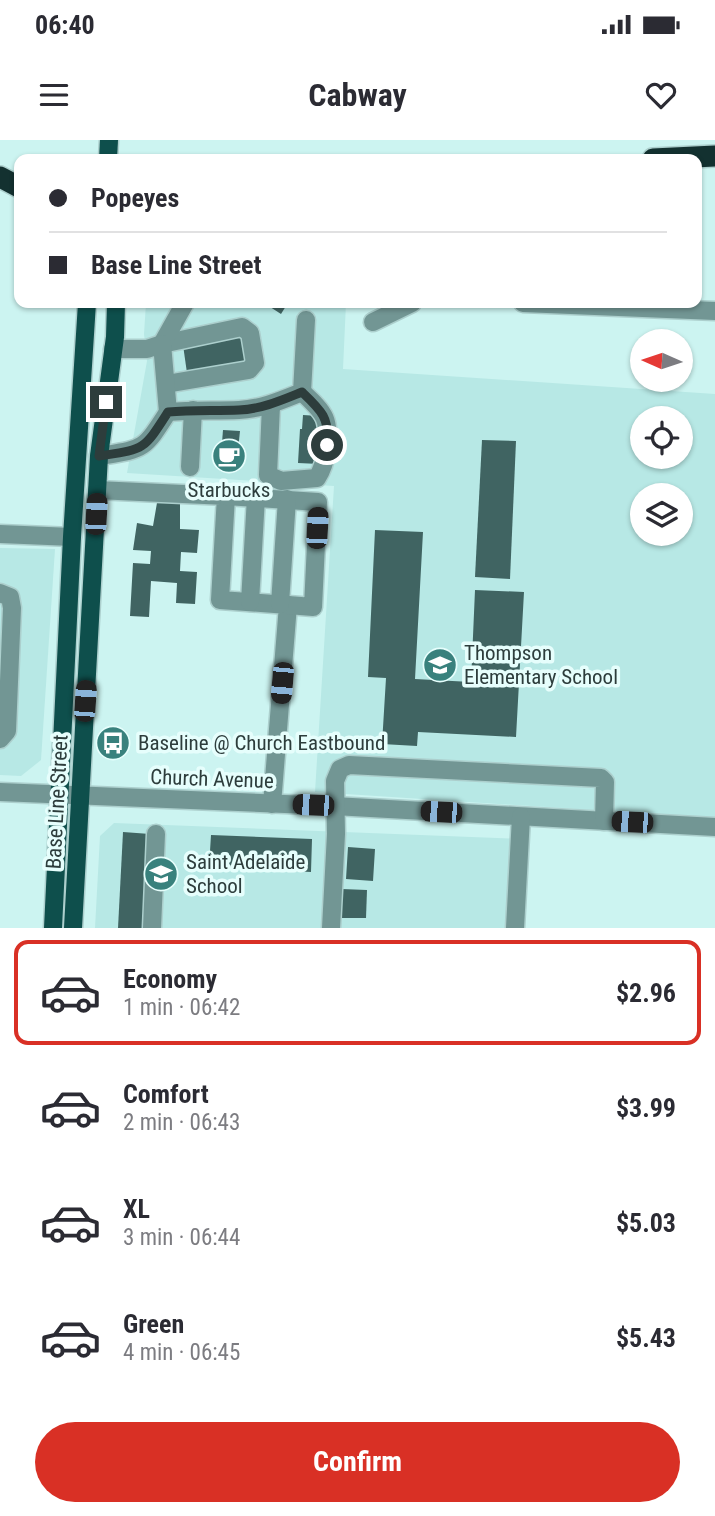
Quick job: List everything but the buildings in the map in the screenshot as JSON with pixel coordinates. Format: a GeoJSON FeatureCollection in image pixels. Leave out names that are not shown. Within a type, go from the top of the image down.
{"type":"FeatureCollection","features":[{"type":"Feature","properties":{"kind":"main road","name":"Base Line Street"},"geometry":{"type":"LineString","coordinates":[[53,928],[72,537],[87,308]]}},
{"type":"Feature","properties":{"kind":"main road","name":"Base Line Street"},"geometry":{"type":"LineString","coordinates":[[73,928],[99,456],[114,349],[116,308]]}},
{"type":"Feature","properties":{"kind":"main road"},"geometry":{"type":"LineString","coordinates":[[77,454],[99,456]]}},
{"type":"Feature","properties":{"kind":"main road"},"geometry":{"type":"LineString","coordinates":[[72,537],[84,561],[83,609],[90,626]]}},
{"type":"Feature","properties":{"kind":"street"},"geometry":{"type":"LineString","coordinates":[[99,456],[138,450],[151,439],[168,412],[162,344],[182,308]]}},
{"type":"Feature","properties":{"kind":"street"},"geometry":{"type":"LineString","coordinates":[[373,322],[402,308]]}},
{"type":"Feature","properties":{"kind":"street"},"geometry":{"type":"LineString","coordinates":[[643,308],[715,311]]}},
{"type":"Feature","properties":{"kind":"street"},"geometry":{"type":"LineString","coordinates":[[302,392],[306,320]]}},
{"type":"Feature","properties":{"kind":"street"},"geometry":{"type":"LineString","coordinates":[[114,349],[147,349],[242,327],[250,333],[255,363],[249,370],[166,384]]}},
{"type":"Feature","properties":{"kind":"street"},"geometry":{"type":"LineString","coordinates":[[168,412],[241,410],[271,405],[302,392]]}},
{"type":"Feature","properties":{"kind":"street"},"geometry":{"type":"LineString","coordinates":[[271,405],[268,475],[281,481],[313,480],[319,477],[324,464],[328,425],[321,409],[302,392]]}},
{"type":"Feature","properties":{"kind":"street"},"geometry":{"type":"LineString","coordinates":[[190,467],[193,410]]}},
{"type":"Feature","properties":{"kind":"street"},"geometry":{"type":"LineString","coordinates":[[97,490],[226,495],[318,502],[313,607],[220,600],[226,495]]}},
{"type":"Feature","properties":{"kind":"street"},"geometry":{"type":"LineString","coordinates":[[250,602],[257,498]]}},
{"type":"Feature","properties":{"kind":"street"},"geometry":{"type":"LineString","coordinates":[[272,804],[284,605],[287,499]]}},
{"type":"Feature","properties":{"kind":"street"},"geometry":{"type":"LineString","coordinates":[[0,534],[72,537]]}},
{"type":"Feature","properties":{"kind":"street"},"geometry":{"type":"LineString","coordinates":[[0,593],[10,597],[12,608],[7,731],[0,739]]}},
{"type":"Feature","properties":{"kind":"street"},"geometry":{"type":"LineString","coordinates":[[331,928],[336,834],[335,781],[340,769],[349,765],[601,778],[605,782],[604,821]]}},
{"type":"Feature","properties":{"kind":"street","name":"Church Avenue"},"geometry":{"type":"LineString","coordinates":[[0,792],[334,806],[715,827]]}},
{"type":"Feature","properties":{"kind":"street"},"geometry":{"type":"LineString","coordinates":[[515,928],[521,817]]}},
{"type":"Feature","properties":{"kind":"street"},"geometry":{"type":"LineString","coordinates":[[152,928],[156,834]]}},
{"type":"Feature","properties":{"kind":"shaded area"},"geometry":{"type":"Polygon","coordinates":[[[146,308],[346,308],[343,369],[630,388],[630,392],[715,394],[715,818],[315,792],[334,486],[127,473],[147,361],[144,334],[146,308]]]}},
{"type":"Feature","properties":{"kind":"shaded area"},"geometry":{"type":"Polygon","coordinates":[[[0,548],[55,549],[41,760],[21,776],[0,775],[0,548]]]}},
{"type":"Feature","properties":{"kind":"shaded area"},"geometry":{"type":"Polygon","coordinates":[[[114,823],[525,839],[520,928],[95,928],[100,836],[114,823]]]}},
{"type":"Feature","properties":{"kind":"place","name":"Starbucks"},"geometry":{"type":"Point","coordinates":[229,456]}},
{"type":"Feature","properties":{"kind":"place","name":"Thompson Elementary School"},"geometry":{"type":"Point","coordinates":[440,665]}},
{"type":"Feature","properties":{"kind":"place","name":"Baseline @ Church Eastbound"},"geometry":{"type":"Point","coordinates":[113,743]}},
{"type":"Feature","properties":{"kind":"place","name":"Saint Adelaide School"},"geometry":{"type":"Point","coordinates":[161,874]}},
{"type":"Feature","properties":{"kind":"route"},"geometry":{"type":"LineString","coordinates":[[106,402],[99,456],[138,450],[151,439],[168,412],[241,410],[271,405],[302,392],[321,409],[328,425],[327,445]]}}]}
